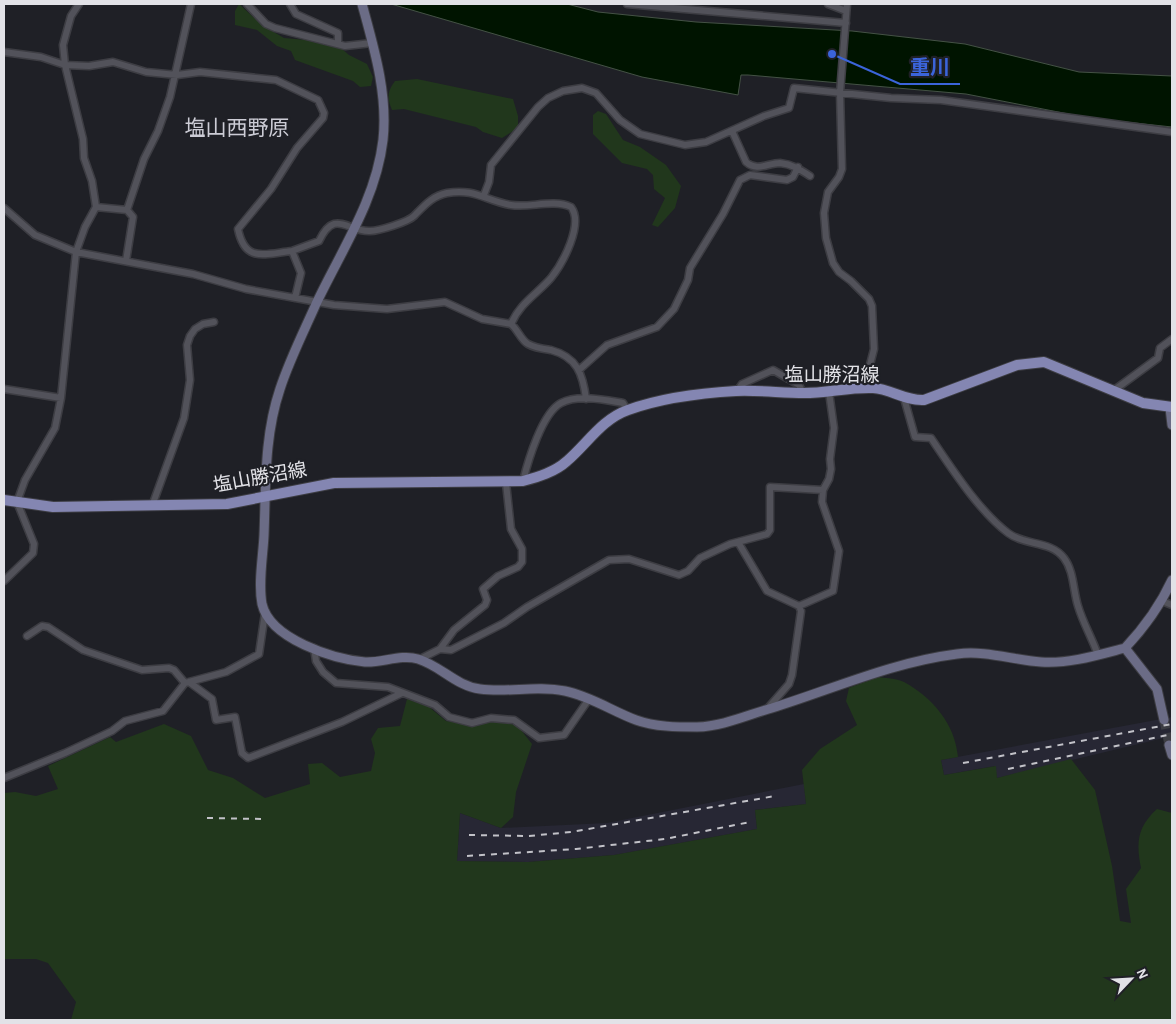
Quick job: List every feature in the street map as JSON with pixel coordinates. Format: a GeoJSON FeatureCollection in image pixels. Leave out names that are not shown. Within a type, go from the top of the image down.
{"type":"FeatureCollection","features":[{"type":"Feature","properties":{"kind":"main road","name":"塩山勝沼線"},"geometry":{"type":"LineString","coordinates":[[4,500],[53,507],[227,504],[334,483],[506,483],[523,481],[550,472],[566,462],[604,425],[628,410],[660,401],[737,391],[803,393],[864,388],[882,390],[904,398],[924,400],[1017,365],[1044,362],[1143,403],[1171,408]]}},
{"type":"Feature","properties":{"kind":"street"},"geometry":{"type":"LineString","coordinates":[[4,581],[33,553],[34,544],[17,502],[25,480],[55,428],[61,398],[76,252],[85,227],[96,207],[65,65],[63,45],[71,16],[79,4]]}},
{"type":"Feature","properties":{"kind":"street"},"geometry":{"type":"LineString","coordinates":[[127,210],[144,159],[161,122],[176,75],[191,4]]}},
{"type":"Feature","properties":{"kind":"street"},"geometry":{"type":"LineString","coordinates":[[247,4],[266,24],[275,28],[338,44],[354,46],[372,43]]}},
{"type":"Feature","properties":{"kind":"street"},"geometry":{"type":"LineString","coordinates":[[290,4],[296,14],[338,33],[338,44]]}},
{"type":"Feature","properties":{"kind":"street"},"geometry":{"type":"LineString","coordinates":[[4,778],[112,731],[125,721],[163,711],[187,682],[226,672],[259,654],[265,613],[261,589],[268,444],[280,390],[317,302],[355,227],[371,190],[383,142],[382,102],[372,43],[362,4]]}},
{"type":"Feature","properties":{"kind":"street"},"geometry":{"type":"LineString","coordinates":[[627,4],[846,23]]}},
{"type":"Feature","properties":{"kind":"street"},"geometry":{"type":"LineString","coordinates":[[828,4],[847,7],[840,93],[842,169],[839,177],[828,192],[824,213],[826,238],[833,263],[839,272],[851,280],[869,298],[872,306],[874,350],[864,388]]}},
{"type":"Feature","properties":{"kind":"street"},"geometry":{"type":"LineString","coordinates":[[4,52],[41,57],[65,65],[89,66],[113,62],[146,72],[176,75],[200,72],[276,80],[318,100],[322,104],[324,112],[320,123],[298,148],[272,189],[238,229],[241,244],[248,252],[264,254],[292,251],[312,245],[319,241],[324,231],[332,224],[342,223],[370,232],[408,220],[430,200],[448,193],[473,192],[511,205],[567,205],[575,212],[575,228],[569,248],[552,277],[517,310],[511,324]]}},
{"type":"Feature","properties":{"kind":"street"},"geometry":{"type":"LineString","coordinates":[[484,195],[489,182],[491,165],[538,106],[548,98],[563,91],[582,88],[596,93],[620,120],[640,134],[668,143],[685,145],[706,142],[789,108],[794,88],[891,98],[942,100],[1172,132]]}},
{"type":"Feature","properties":{"kind":"street"},"geometry":{"type":"LineString","coordinates":[[732,131],[746,162],[750,166],[756,168],[781,163],[798,167],[810,176]]}},
{"type":"Feature","properties":{"kind":"street"},"geometry":{"type":"LineString","coordinates":[[579,370],[607,346],[657,327],[674,309],[688,280],[690,268],[740,180],[750,175],[787,180],[793,177],[798,167]]}},
{"type":"Feature","properties":{"kind":"street"},"geometry":{"type":"LineString","coordinates":[[96,207],[127,210],[134,217],[126,261]]}},
{"type":"Feature","properties":{"kind":"street"},"geometry":{"type":"LineString","coordinates":[[4,208],[35,235],[76,252],[193,274],[246,289],[366,309],[387,309],[444,302],[482,320],[511,324],[529,345],[560,353],[570,358],[579,370],[583,380],[586,399]]}},
{"type":"Feature","properties":{"kind":"street"},"geometry":{"type":"LineString","coordinates":[[292,251],[301,273],[295,298]]}},
{"type":"Feature","properties":{"kind":"street"},"geometry":{"type":"LineString","coordinates":[[152,506],[184,418],[190,380],[187,345],[190,336],[195,329],[203,324],[214,322]]}},
{"type":"Feature","properties":{"kind":"street"},"geometry":{"type":"LineString","coordinates":[[1113,391],[1158,358],[1160,348],[1172,339]]}},
{"type":"Feature","properties":{"kind":"street"},"geometry":{"type":"LineString","coordinates":[[737,391],[742,384],[773,370],[799,385],[803,393]]}},
{"type":"Feature","properties":{"kind":"street"},"geometry":{"type":"LineString","coordinates":[[4,390],[61,398]]}},
{"type":"Feature","properties":{"kind":"street"},"geometry":{"type":"LineString","coordinates":[[799,606],[833,591],[834,588],[839,551],[822,502],[823,490],[829,479],[831,469],[834,428],[829,392]]}},
{"type":"Feature","properties":{"kind":"street"},"geometry":{"type":"LineString","coordinates":[[904,398],[915,437],[932,438],[949,465],[992,517],[1014,536],[1046,546],[1062,556],[1069,571],[1077,603],[1098,655]]}},
{"type":"Feature","properties":{"kind":"street"},"geometry":{"type":"LineString","coordinates":[[523,481],[529,456],[552,411],[560,403],[586,399],[623,403],[628,410]]}},
{"type":"Feature","properties":{"kind":"street"},"geometry":{"type":"LineString","coordinates":[[1171,408],[1172,425]]}},
{"type":"Feature","properties":{"kind":"street"},"geometry":{"type":"LineString","coordinates":[[420,659],[440,649],[454,630],[485,605],[487,600],[483,589],[498,576],[518,567],[522,562],[522,549],[511,530],[506,483]]}},
{"type":"Feature","properties":{"kind":"street"},"geometry":{"type":"LineString","coordinates":[[440,649],[450,650],[504,622],[610,560],[629,559],[679,575],[688,571],[700,558],[738,542],[760,537],[770,530],[770,487],[823,490]]}},
{"type":"Feature","properties":{"kind":"street"},"geometry":{"type":"LineString","coordinates":[[738,542],[767,591],[799,606],[801,611],[792,675],[788,684],[767,710]]}},
{"type":"Feature","properties":{"kind":"street"},"geometry":{"type":"LineString","coordinates":[[265,613],[271,623],[280,630],[314,648],[366,662],[408,658],[420,659],[466,686],[498,690],[548,688],[571,692],[635,720],[651,724],[701,727],[724,723],[767,710],[880,671],[958,654],[974,653],[1054,663],[1125,648],[1144,629],[1162,601],[1172,580]]}},
{"type":"Feature","properties":{"kind":"street"},"geometry":{"type":"LineString","coordinates":[[1162,601],[1172,605]]}},
{"type":"Feature","properties":{"kind":"street"},"geometry":{"type":"LineString","coordinates":[[27,636],[42,626],[48,627],[83,650],[142,670],[168,668],[174,670],[187,682],[212,699],[216,720],[235,718],[242,754],[248,758],[342,722],[402,693]]}},
{"type":"Feature","properties":{"kind":"street"},"geometry":{"type":"LineString","coordinates":[[314,648],[316,660],[331,681],[388,687],[434,706],[448,717],[472,723],[491,718],[514,720],[539,738],[564,734],[589,699]]}},
{"type":"Feature","properties":{"kind":"street"},"geometry":{"type":"LineString","coordinates":[[1125,648],[1157,689],[1164,720]]}},
{"type":"Feature","properties":{"kind":"street"},"geometry":{"type":"LineString","coordinates":[[1169,745],[1172,755]]}},
{"type":"Feature","properties":{"kind":"shaded area"},"geometry":{"type":"Polygon","coordinates":[[[391,4],[567,4],[598,12],[696,22],[852,31],[965,44],[1079,72],[1172,76],[1172,127],[1089,118],[966,94],[748,75],[741,75],[738,95],[642,77],[391,4]]]}},
{"type":"Feature","properties":{"kind":"shaded area"},"geometry":{"type":"Polygon","coordinates":[[[1172,717],[1172,736],[997,778],[995,766],[944,775],[941,760],[1172,717]]]}},
{"type":"Feature","properties":{"kind":"shaded area"},"geometry":{"type":"Polygon","coordinates":[[[804,784],[806,804],[755,810],[757,829],[614,855],[528,862],[457,861],[460,813],[501,828],[607,823],[804,784]]]}},
{"type":"Feature","properties":{"kind":"green space"},"geometry":{"type":"Polygon","coordinates":[[[239,4],[262,25],[284,38],[306,40],[342,49],[349,55],[367,64],[373,77],[371,86],[360,87],[353,81],[295,60],[291,51],[277,46],[257,30],[235,25],[235,11],[239,4]]]}},
{"type":"Feature","properties":{"kind":"green space"},"geometry":{"type":"Polygon","coordinates":[[[417,79],[513,99],[518,116],[518,128],[502,138],[483,132],[476,127],[404,109],[392,110],[389,95],[390,88],[395,81],[417,79]]]}},
{"type":"Feature","properties":{"kind":"green space"},"geometry":{"type":"Polygon","coordinates":[[[598,111],[606,114],[623,140],[640,147],[666,165],[681,186],[675,208],[658,227],[652,225],[665,198],[654,189],[653,175],[647,169],[622,163],[593,134],[593,115],[598,111]]]}},
{"type":"Feature","properties":{"kind":"green space"},"geometry":{"type":"Polygon","coordinates":[[[877,677],[894,679],[915,688],[941,713],[952,734],[958,757],[941,760],[944,775],[996,766],[997,778],[1071,759],[1095,790],[1112,866],[1120,921],[1131,923],[1126,889],[1141,868],[1139,843],[1145,822],[1157,809],[1172,813],[1172,1020],[71,1020],[76,1002],[48,963],[36,959],[4,959],[4,793],[15,792],[36,796],[58,789],[48,766],[110,737],[116,742],[164,724],[191,736],[208,770],[233,778],[265,798],[310,784],[308,764],[322,763],[340,777],[371,771],[375,753],[371,739],[378,728],[400,726],[407,699],[429,707],[446,721],[477,726],[492,721],[517,725],[532,744],[516,792],[513,817],[501,828],[460,813],[457,861],[528,862],[614,855],[757,829],[755,810],[806,804],[802,770],[820,749],[857,725],[846,701],[849,688],[877,677]]]}},
{"type":"Feature","properties":{"kind":"tunnel"},"geometry":{"type":"LineString","coordinates":[[1164,720],[1169,745]]}},
{"type":"Feature","properties":{"kind":"railway"},"geometry":{"type":"LineString","coordinates":[[963,763],[1172,724]]}},
{"type":"Feature","properties":{"kind":"railway"},"geometry":{"type":"LineString","coordinates":[[1008,769],[1172,734]]}},
{"type":"Feature","properties":{"kind":"railway"},"geometry":{"type":"LineString","coordinates":[[469,835],[529,836],[571,832],[775,796]]}},
{"type":"Feature","properties":{"kind":"railway"},"geometry":{"type":"LineString","coordinates":[[207,818],[263,819]]}},
{"type":"Feature","properties":{"kind":"railway"},"geometry":{"type":"LineString","coordinates":[[467,856],[576,849],[665,839],[750,822]]}},
{"type":"Feature","properties":{"kind":"place","name":"重川"},"geometry":{"type":"Point","coordinates":[832,54]}},
{"type":"Feature","properties":{"kind":"district","name":"塩山西野原"},"geometry":{"type":"Point","coordinates":[237,128]}}]}
